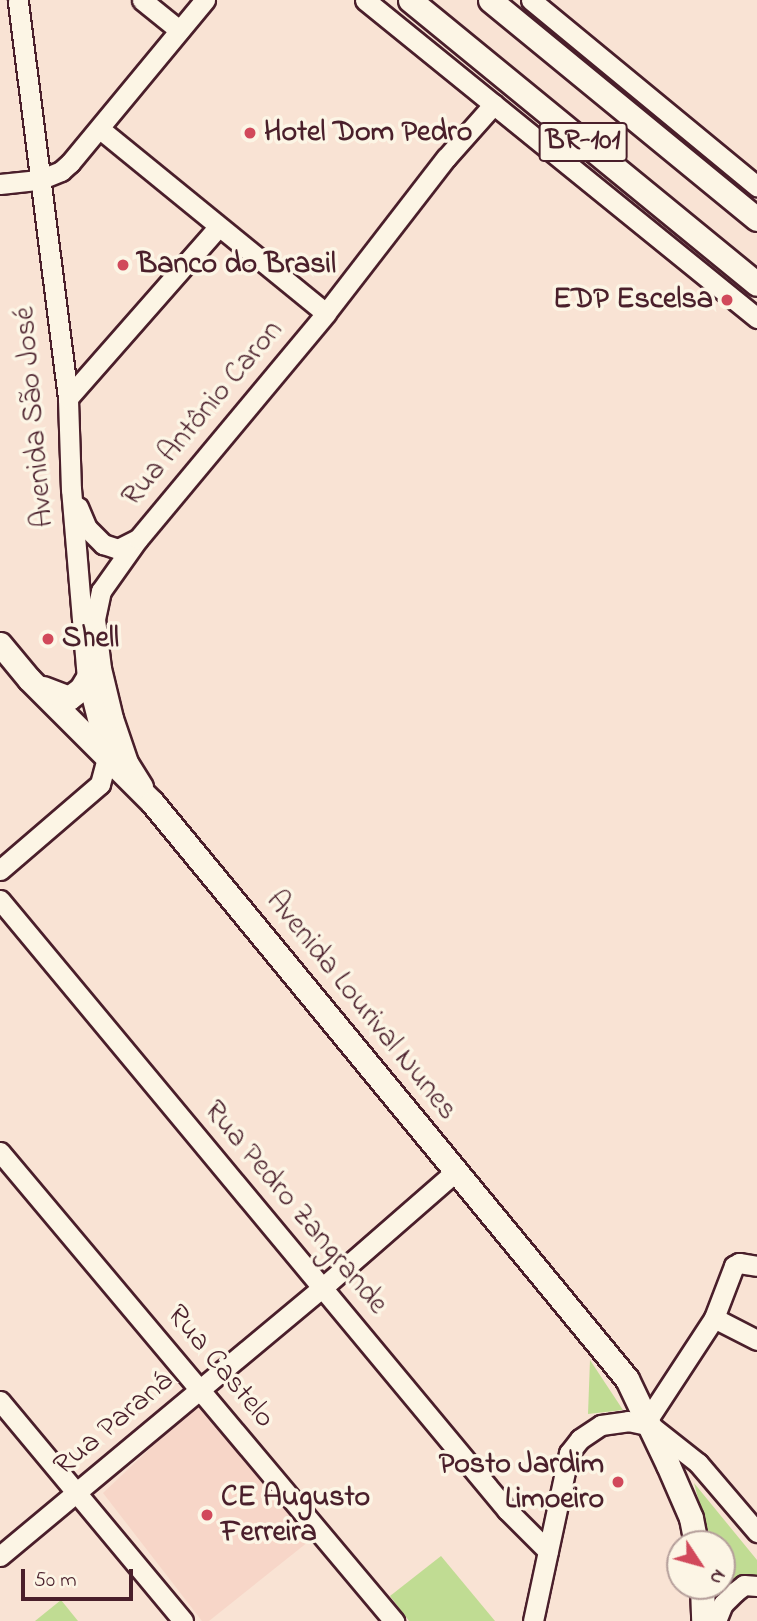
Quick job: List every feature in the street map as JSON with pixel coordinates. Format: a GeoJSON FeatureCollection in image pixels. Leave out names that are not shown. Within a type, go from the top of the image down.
{"type":"FeatureCollection","features":[{"type":"Feature","properties":{"kind":"main road","name":"BR-101"},"geometry":{"type":"LineString","coordinates":[[410,0],[757,284]]}},
{"type":"Feature","properties":{"kind":"main road","name":"BR-101"},"geometry":{"type":"LineString","coordinates":[[490,0],[757,219]]}},
{"type":"Feature","properties":{"kind":"main road","name":"Avenida Lourival Nunes"},"geometry":{"type":"LineString","coordinates":[[0,644],[29,679],[152,802],[627,1379],[649,1422],[691,1518],[693,1530]]}},
{"type":"Feature","properties":{"kind":"main road"},"geometry":{"type":"LineString","coordinates":[[29,679],[64,699],[78,692],[87,679]]}},
{"type":"Feature","properties":{"kind":"main road"},"geometry":{"type":"LineString","coordinates":[[702,1600],[703,1621]]}},
{"type":"Feature","properties":{"kind":"street","name":"Avenida São José"},"geometry":{"type":"LineString","coordinates":[[0,870],[100,784],[107,758],[87,679],[71,490],[68,398],[18,0]]}},
{"type":"Feature","properties":{"kind":"street"},"geometry":{"type":"LineString","coordinates":[[142,0],[179,30]]}},
{"type":"Feature","properties":{"kind":"street"},"geometry":{"type":"LineString","coordinates":[[0,184],[39,180],[61,171],[100,129],[205,0]]}},
{"type":"Feature","properties":{"kind":"street"},"geometry":{"type":"LineString","coordinates":[[365,0],[757,318]]}},
{"type":"Feature","properties":{"kind":"street"},"geometry":{"type":"LineString","coordinates":[[531,0],[757,186]]}},
{"type":"Feature","properties":{"kind":"street","name":"Rua Antônio Caron"},"geometry":{"type":"LineString","coordinates":[[152,802],[128,762],[113,718],[101,668],[95,619],[101,591],[138,539],[326,313],[446,158],[494,104]]}},
{"type":"Feature","properties":{"kind":"street"},"geometry":{"type":"LineString","coordinates":[[100,129],[326,313]]}},
{"type":"Feature","properties":{"kind":"street"},"geometry":{"type":"LineString","coordinates":[[68,398],[218,227]]}},
{"type":"Feature","properties":{"kind":"street"},"geometry":{"type":"LineString","coordinates":[[71,490],[87,528],[103,544],[118,548],[138,539]]}},
{"type":"Feature","properties":{"kind":"street","name":"Rua Pedro Zangrande"},"geometry":{"type":"LineString","coordinates":[[0,900],[507,1510],[548,1551]]}},
{"type":"Feature","properties":{"kind":"street","name":"Rua Castelo"},"geometry":{"type":"LineString","coordinates":[[0,1152],[394,1621]]}},
{"type":"Feature","properties":{"kind":"street","name":"Rua Paraná"},"geometry":{"type":"LineString","coordinates":[[0,1556],[323,1288],[456,1171]]}},
{"type":"Feature","properties":{"kind":"street"},"geometry":{"type":"LineString","coordinates":[[649,1422],[714,1318],[734,1266],[739,1263],[757,1266]]}},
{"type":"Feature","properties":{"kind":"street"},"geometry":{"type":"LineString","coordinates":[[714,1318],[757,1340]]}},
{"type":"Feature","properties":{"kind":"street"},"geometry":{"type":"LineString","coordinates":[[0,1401],[183,1621]]}},
{"type":"Feature","properties":{"kind":"street"},"geometry":{"type":"LineString","coordinates":[[533,1619],[569,1453],[580,1439],[601,1425],[628,1421],[649,1422],[698,1464],[755,1526]]}},
{"type":"Feature","properties":{"kind":"street"},"geometry":{"type":"LineString","coordinates":[[716,1621],[723,1604],[735,1592],[744,1586],[757,1586]]}},
{"type":"Feature","properties":{"kind":"shaded area","name":"CE Augusto Ferreira"},"geometry":{"type":"Polygon","coordinates":[[[199,1402],[313,1538],[209,1621],[202,1621],[103,1493],[199,1402]]]}},
{"type":"Feature","properties":{"kind":"green space"},"geometry":{"type":"Polygon","coordinates":[[[590,1360],[623,1410],[588,1414],[590,1360]]]}},
{"type":"Feature","properties":{"kind":"green space"},"geometry":{"type":"Polygon","coordinates":[[[694,1483],[732,1530],[706,1530],[694,1483]]]}},
{"type":"Feature","properties":{"kind":"green space"},"geometry":{"type":"Polygon","coordinates":[[[736,1534],[757,1560],[757,1578],[736,1584],[736,1534]]]}},
{"type":"Feature","properties":{"kind":"green space"},"geometry":{"type":"Polygon","coordinates":[[[441,1556],[495,1621],[409,1621],[390,1596],[441,1556]]]}},
{"type":"Feature","properties":{"kind":"green space"},"geometry":{"type":"Polygon","coordinates":[[[61,1600],[78,1621],[35,1621],[61,1600]]]}},
{"type":"Feature","properties":{"kind":"place","name":"Hotel Dom Pedro"},"geometry":{"type":"Point","coordinates":[250,133]}},
{"type":"Feature","properties":{"kind":"place","name":"Banco do Brasil"},"geometry":{"type":"Point","coordinates":[123,265]}},
{"type":"Feature","properties":{"kind":"place","name":"EDP Escelsa"},"geometry":{"type":"Point","coordinates":[727,300]}},
{"type":"Feature","properties":{"kind":"place","name":"Shell"},"geometry":{"type":"Point","coordinates":[48,639]}},
{"type":"Feature","properties":{"kind":"place","name":"Posto Jardim Limoeiro"},"geometry":{"type":"Point","coordinates":[618,1482]}},
{"type":"Feature","properties":{"kind":"place","name":"CE Augusto Ferreira"},"geometry":{"type":"Point","coordinates":[207,1515]}}]}
